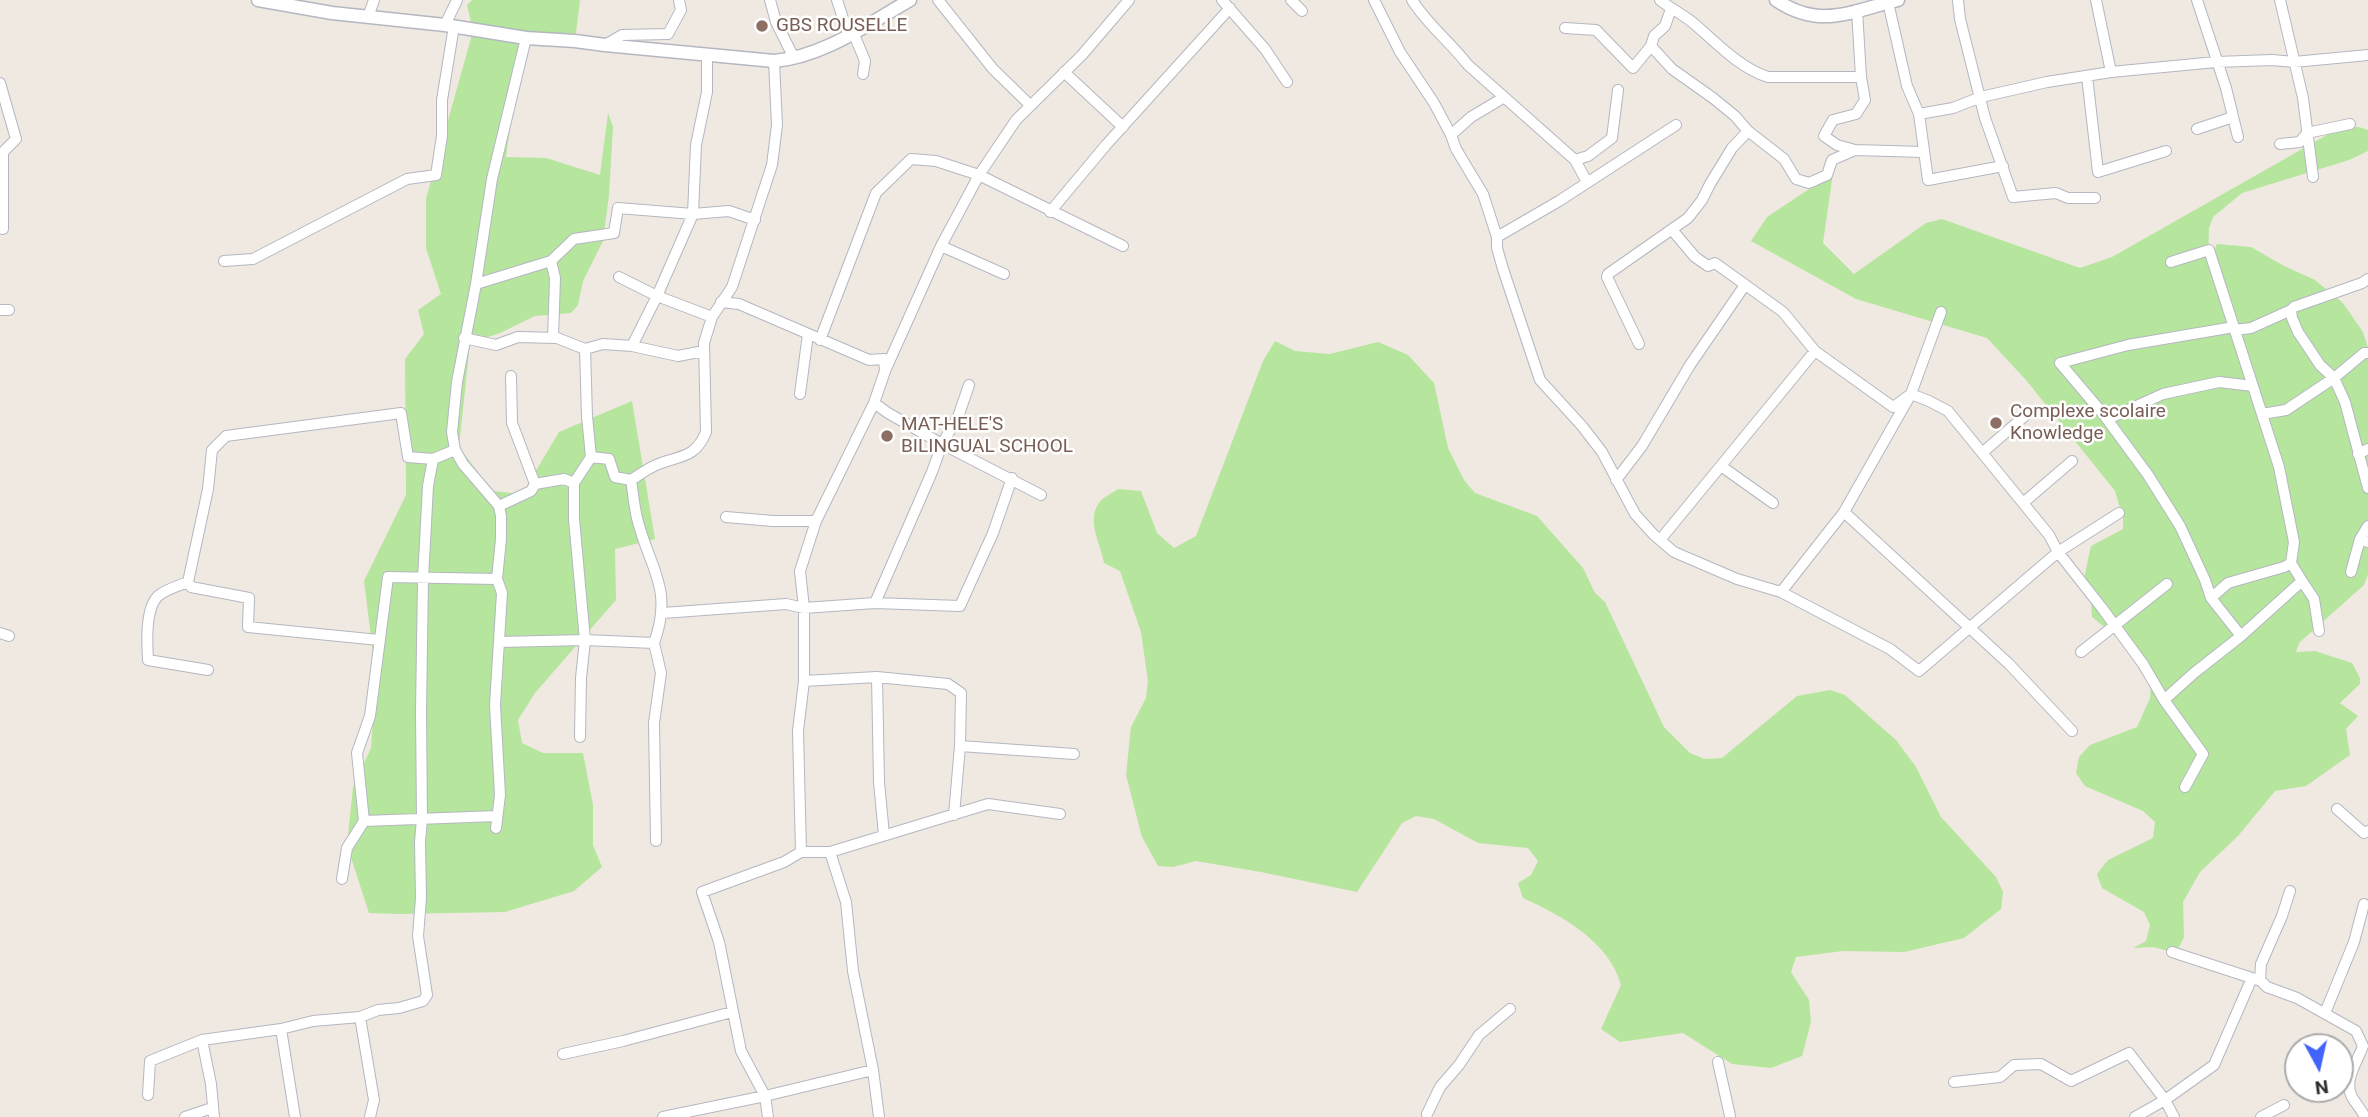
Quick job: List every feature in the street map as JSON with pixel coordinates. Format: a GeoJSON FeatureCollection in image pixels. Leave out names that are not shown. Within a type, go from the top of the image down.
{"type":"FeatureCollection","features":[{"type":"Feature","properties":{"kind":"street"},"geometry":{"type":"LineString","coordinates":[[258,0],[526,38],[774,61],[817,51],[909,0]]}},
{"type":"Feature","properties":{"kind":"street"},"geometry":{"type":"LineString","coordinates":[[368,17],[374,0]]}},
{"type":"Feature","properties":{"kind":"street"},"geometry":{"type":"LineString","coordinates":[[224,261],[253,259],[407,179],[436,175],[443,136],[442,100],[449,25],[457,0]]}},
{"type":"Feature","properties":{"kind":"street"},"geometry":{"type":"LineString","coordinates":[[605,45],[622,36],[668,34],[681,10],[679,0]]}},
{"type":"Feature","properties":{"kind":"street"},"geometry":{"type":"LineString","coordinates":[[770,0],[776,22],[794,58]]}},
{"type":"Feature","properties":{"kind":"street"},"geometry":{"type":"LineString","coordinates":[[837,0],[865,61],[863,74]]}},
{"type":"Feature","properties":{"kind":"street"},"geometry":{"type":"LineString","coordinates":[[938,0],[993,69],[1030,105]]}},
{"type":"Feature","properties":{"kind":"street"},"geometry":{"type":"LineString","coordinates":[[800,852],[798,731],[804,681],[804,608],[800,571],[816,521],[874,403],[885,371],[941,246],[979,175],[1016,120],[1129,0]]}},
{"type":"Feature","properties":{"kind":"street"},"geometry":{"type":"LineString","coordinates":[[1222,0],[1265,49],[1287,82]]}},
{"type":"Feature","properties":{"kind":"street"},"geometry":{"type":"LineString","coordinates":[[1291,0],[1302,11]]}},
{"type":"Feature","properties":{"kind":"street"},"geometry":{"type":"LineString","coordinates":[[1374,0],[1400,52],[1420,81],[1483,194],[1497,237],[1497,248],[1539,380],[1595,443],[1635,514],[1674,552],[1737,579],[1780,592],[1890,649],[1919,671],[2057,552],[2119,513]]}},
{"type":"Feature","properties":{"kind":"street"},"geometry":{"type":"LineString","coordinates":[[1412,0],[1442,38],[1503,98],[1575,160],[1587,182]]}},
{"type":"Feature","properties":{"kind":"street"},"geometry":{"type":"LineString","coordinates":[[1660,0],[1757,74],[1768,77],[1861,77]]}},
{"type":"Feature","properties":{"kind":"street"},"geometry":{"type":"LineString","coordinates":[[1776,0],[1790,9],[1812,17],[1829,17],[1893,1],[1907,86],[1919,114],[1928,180],[2003,166]]}},
{"type":"Feature","properties":{"kind":"street"},"geometry":{"type":"LineString","coordinates":[[1958,0],[1960,19],[1985,118],[2013,197],[2056,193],[2068,198],[2095,198]]}},
{"type":"Feature","properties":{"kind":"street"},"geometry":{"type":"LineString","coordinates":[[2096,0],[2111,72]]}},
{"type":"Feature","properties":{"kind":"street"},"geometry":{"type":"LineString","coordinates":[[2197,0],[2238,137]]}},
{"type":"Feature","properties":{"kind":"street"},"geometry":{"type":"LineString","coordinates":[[2280,0],[2303,98],[2313,177]]}},
{"type":"Feature","properties":{"kind":"street"},"geometry":{"type":"LineString","coordinates":[[1050,212],[1230,8]]}},
{"type":"Feature","properties":{"kind":"street"},"geometry":{"type":"LineString","coordinates":[[1565,28],[1596,30],[1633,68],[1651,46],[1654,36],[1665,26],[1671,9]]}},
{"type":"Feature","properties":{"kind":"street"},"geometry":{"type":"LineString","coordinates":[[1857,10],[1864,100],[1856,114],[1833,120],[1824,136],[1837,145],[1855,150],[1924,152]]}},
{"type":"Feature","properties":{"kind":"street"},"geometry":{"type":"LineString","coordinates":[[496,828],[500,795],[495,705],[502,593],[497,579],[501,516],[499,506],[463,464],[455,450],[452,432],[464,338],[477,284],[492,178],[526,38]]}},
{"type":"Feature","properties":{"kind":"street"},"geometry":{"type":"LineString","coordinates":[[1651,46],[1672,69],[1728,110],[1748,131],[1784,159],[1796,179],[1809,183],[1827,175],[1832,160],[1855,150]]}},
{"type":"Feature","properties":{"kind":"street"},"geometry":{"type":"LineString","coordinates":[[632,346],[693,214],[696,145],[707,92],[707,55]]}},
{"type":"Feature","properties":{"kind":"street"},"geometry":{"type":"LineString","coordinates":[[1919,114],[1953,108],[1981,97],[2111,72],[2216,62],[2294,62],[2368,55]]}},
{"type":"Feature","properties":{"kind":"street"},"geometry":{"type":"LineString","coordinates":[[591,457],[609,459],[615,477],[631,480],[654,466],[693,453],[701,444],[706,432],[704,343],[712,317],[732,287],[772,165],[778,125],[774,61]]}},
{"type":"Feature","properties":{"kind":"street"},"geometry":{"type":"LineString","coordinates":[[1064,72],[1123,127]]}},
{"type":"Feature","properties":{"kind":"street"},"geometry":{"type":"LineString","coordinates":[[2087,76],[2098,172],[2166,151]]}},
{"type":"Feature","properties":{"kind":"street"},"geometry":{"type":"LineString","coordinates":[[0,83],[16,139],[3,152],[3,229],[0,228]]}},
{"type":"Feature","properties":{"kind":"street"},"geometry":{"type":"LineString","coordinates":[[1575,160],[1588,156],[1612,138],[1618,90]]}},
{"type":"Feature","properties":{"kind":"street"},"geometry":{"type":"LineString","coordinates":[[1451,135],[1471,117],[1503,98]]}},
{"type":"Feature","properties":{"kind":"street"},"geometry":{"type":"LineString","coordinates":[[2197,129],[2233,117]]}},
{"type":"Feature","properties":{"kind":"street"},"geometry":{"type":"LineString","coordinates":[[2280,144],[2300,142],[2307,133],[2350,124]]}},
{"type":"Feature","properties":{"kind":"street"},"geometry":{"type":"LineString","coordinates":[[1497,237],[1676,125]]}},
{"type":"Feature","properties":{"kind":"street"},"geometry":{"type":"LineString","coordinates":[[1639,344],[1607,277],[1608,274],[1688,218],[1702,200],[1732,148],[1748,131]]}},
{"type":"Feature","properties":{"kind":"street"},"geometry":{"type":"LineString","coordinates":[[820,340],[876,193],[911,159],[936,161],[979,175],[1123,246]]}},
{"type":"Feature","properties":{"kind":"street"},"geometry":{"type":"LineString","coordinates":[[477,284],[551,261],[574,239],[614,233],[618,208],[693,214],[729,211],[755,220]]}},
{"type":"Feature","properties":{"kind":"street"},"geometry":{"type":"LineString","coordinates":[[1673,231],[1695,257],[1708,266],[1715,263],[1783,312],[1815,351],[1892,407],[1910,394]]}},
{"type":"Feature","properties":{"kind":"street"},"geometry":{"type":"LineString","coordinates":[[941,246],[1004,274]]}},
{"type":"Feature","properties":{"kind":"street"},"geometry":{"type":"LineString","coordinates":[[2171,262],[2209,250],[2279,467],[2294,542],[2291,563],[2228,583],[2211,598]]}},
{"type":"Feature","properties":{"kind":"street"},"geometry":{"type":"LineString","coordinates":[[551,261],[555,278],[553,338]]}},
{"type":"Feature","properties":{"kind":"street"},"geometry":{"type":"LineString","coordinates":[[619,277],[657,296],[712,317]]}},
{"type":"Feature","properties":{"kind":"street"},"geometry":{"type":"LineString","coordinates":[[2241,636],[2211,598],[2180,526],[2148,475],[2108,419],[2060,363],[2128,345],[2251,328],[2294,307],[2368,279]]}},
{"type":"Feature","properties":{"kind":"street"},"geometry":{"type":"LineString","coordinates":[[1616,480],[1642,446],[1690,365],[1745,285]]}},
{"type":"Feature","properties":{"kind":"street"},"geometry":{"type":"LineString","coordinates":[[732,287],[739,304]]}},
{"type":"Feature","properties":{"kind":"street"},"geometry":{"type":"LineString","coordinates":[[721,302],[739,304],[869,360],[884,359],[885,371]]}},
{"type":"Feature","properties":{"kind":"street"},"geometry":{"type":"LineString","coordinates":[[2291,310],[2298,332],[2308,350],[2334,378],[2345,402],[2363,451],[2368,488]]}},
{"type":"Feature","properties":{"kind":"street"},"geometry":{"type":"LineString","coordinates":[[1780,592],[1844,512],[1910,394],[1941,312]]}},
{"type":"Feature","properties":{"kind":"street"},"geometry":{"type":"LineString","coordinates":[[800,394],[808,334]]}},
{"type":"Feature","properties":{"kind":"street"},"geometry":{"type":"LineString","coordinates":[[464,338],[496,345],[518,337],[553,338],[585,349],[603,344],[632,346],[678,356],[705,351]]}},
{"type":"Feature","properties":{"kind":"street"},"geometry":{"type":"LineString","coordinates":[[580,737],[580,678],[585,640],[574,519],[574,483],[591,457],[586,416],[585,349]]}},
{"type":"Feature","properties":{"kind":"street"},"geometry":{"type":"LineString","coordinates":[[1660,540],[1815,351]]}},
{"type":"Feature","properties":{"kind":"street"},"geometry":{"type":"LineString","coordinates":[[2262,414],[2286,410],[2334,378],[2364,353],[2368,353]]}},
{"type":"Feature","properties":{"kind":"street"},"geometry":{"type":"LineString","coordinates":[[511,376],[512,423],[535,484]]}},
{"type":"Feature","properties":{"kind":"street"},"geometry":{"type":"LineString","coordinates":[[2108,419],[2163,394],[2220,382],[2253,386]]}},
{"type":"Feature","properties":{"kind":"street"},"geometry":{"type":"LineString","coordinates":[[875,603],[942,444],[958,417],[969,385]]}},
{"type":"Feature","properties":{"kind":"street"},"geometry":{"type":"LineString","coordinates":[[1910,394],[1948,411],[2049,535],[2057,552],[2143,664],[2164,700],[2203,754],[2185,788]]}},
{"type":"Feature","properties":{"kind":"street"},"geometry":{"type":"LineString","coordinates":[[874,403],[942,444],[1041,495]]}},
{"type":"Feature","properties":{"kind":"street"},"geometry":{"type":"LineString","coordinates":[[379,640],[248,627],[249,598],[191,587],[188,582],[208,489],[212,450],[226,436],[401,413],[408,457],[433,459],[455,450]]}},
{"type":"Feature","properties":{"kind":"street"},"geometry":{"type":"LineString","coordinates":[[1982,453],[2028,414]]}},
{"type":"Feature","properties":{"kind":"street"},"geometry":{"type":"LineString","coordinates":[[148,1095],[150,1061],[202,1040],[281,1029],[313,1021],[360,1017],[378,1010],[423,1001],[427,995],[418,936],[422,818],[423,579],[428,485],[433,459]]}},
{"type":"Feature","properties":{"kind":"street"},"geometry":{"type":"LineString","coordinates":[[2023,503],[2072,461]]}},
{"type":"Feature","properties":{"kind":"street"},"geometry":{"type":"LineString","coordinates":[[1721,466],[1773,503]]}},
{"type":"Feature","properties":{"kind":"street"},"geometry":{"type":"LineString","coordinates":[[663,612],[786,604],[804,608],[875,603],[960,606],[993,533],[1012,478]]}},
{"type":"Feature","properties":{"kind":"street"},"geometry":{"type":"LineString","coordinates":[[535,484],[564,479],[574,483]]}},
{"type":"Feature","properties":{"kind":"street"},"geometry":{"type":"LineString","coordinates":[[631,480],[637,518],[658,574],[663,612],[654,643],[661,673],[654,723],[656,841]]}},
{"type":"Feature","properties":{"kind":"street"},"geometry":{"type":"LineString","coordinates":[[499,506],[531,491],[535,484]]}},
{"type":"Feature","properties":{"kind":"street"},"geometry":{"type":"LineString","coordinates":[[1844,512],[2009,664],[2072,731]]}},
{"type":"Feature","properties":{"kind":"street"},"geometry":{"type":"LineString","coordinates":[[726,517],[816,521]]}},
{"type":"Feature","properties":{"kind":"street"},"geometry":{"type":"LineString","coordinates":[[2351,572],[2368,526]]}},
{"type":"Feature","properties":{"kind":"street"},"geometry":{"type":"LineString","coordinates":[[2291,563],[2314,599],[2319,631]]}},
{"type":"Feature","properties":{"kind":"street"},"geometry":{"type":"LineString","coordinates":[[342,879],[347,848],[364,821],[357,752],[370,716],[388,577],[497,579]]}},
{"type":"Feature","properties":{"kind":"street"},"geometry":{"type":"LineString","coordinates":[[2164,700],[2302,581]]}},
{"type":"Feature","properties":{"kind":"street"},"geometry":{"type":"LineString","coordinates":[[188,582],[160,594],[154,601],[146,633],[148,660],[208,670]]}},
{"type":"Feature","properties":{"kind":"street"},"geometry":{"type":"LineString","coordinates":[[2081,652],[2167,584]]}},
{"type":"Feature","properties":{"kind":"street"},"geometry":{"type":"LineString","coordinates":[[499,642],[585,640],[654,643]]}},
{"type":"Feature","properties":{"kind":"street"},"geometry":{"type":"LineString","coordinates":[[804,681],[877,677],[948,684],[955,688],[961,694],[954,815]]}},
{"type":"Feature","properties":{"kind":"street"},"geometry":{"type":"LineString","coordinates":[[877,677],[879,782],[884,835]]}},
{"type":"Feature","properties":{"kind":"street"},"geometry":{"type":"LineString","coordinates":[[960,746],[1074,754]]}},
{"type":"Feature","properties":{"kind":"street"},"geometry":{"type":"LineString","coordinates":[[768,1117],[765,1096],[741,1051],[719,942],[702,892],[784,862],[800,852],[830,852],[988,804],[1060,814]]}},
{"type":"Feature","properties":{"kind":"street"},"geometry":{"type":"LineString","coordinates":[[2337,809],[2364,833],[2368,831]]}},
{"type":"Feature","properties":{"kind":"street"},"geometry":{"type":"LineString","coordinates":[[364,821],[497,817]]}},
{"type":"Feature","properties":{"kind":"street"},"geometry":{"type":"LineString","coordinates":[[830,852],[846,902],[853,971],[873,1070],[879,1117]]}},
{"type":"Feature","properties":{"kind":"street"},"geometry":{"type":"LineString","coordinates":[[2135,1117],[2165,1100],[2214,1065],[2256,979],[2283,916],[2290,891]]}},
{"type":"Feature","properties":{"kind":"street"},"geometry":{"type":"LineString","coordinates":[[2325,1013],[2354,942],[2364,904]]}},
{"type":"Feature","properties":{"kind":"street"},"geometry":{"type":"LineString","coordinates":[[2172,952],[2256,979],[2357,1031],[2363,1046],[2349,1085],[2365,1117]]}},
{"type":"Feature","properties":{"kind":"street"},"geometry":{"type":"LineString","coordinates":[[1427,1114],[1440,1087],[1479,1035],[1510,1009]]}},
{"type":"Feature","properties":{"kind":"street"},"geometry":{"type":"LineString","coordinates":[[563,1054],[732,1012]]}},
{"type":"Feature","properties":{"kind":"street"},"geometry":{"type":"LineString","coordinates":[[360,1017],[374,1100],[370,1117]]}},
{"type":"Feature","properties":{"kind":"street"},"geometry":{"type":"LineString","coordinates":[[281,1029],[295,1117]]}},
{"type":"Feature","properties":{"kind":"street"},"geometry":{"type":"LineString","coordinates":[[185,1117],[213,1113],[211,1084],[202,1040]]}},
{"type":"Feature","properties":{"kind":"street"},"geometry":{"type":"LineString","coordinates":[[1954,1082],[2000,1077],[2014,1065],[2041,1064],[2071,1081],[2129,1053],[2165,1100],[2174,1117]]}},
{"type":"Feature","properties":{"kind":"street"},"geometry":{"type":"LineString","coordinates":[[1718,1062],[1730,1116]]}},
{"type":"Feature","properties":{"kind":"street"},"geometry":{"type":"LineString","coordinates":[[663,1117],[873,1070]]}},
{"type":"Feature","properties":{"kind":"street"},"geometry":{"type":"LineString","coordinates":[[2261,1117],[2284,1105]]}},
{"type":"Feature","properties":{"kind":"green space"},"geometry":{"type":"Polygon","coordinates":[[[472,0],[580,0],[575,41],[526,39],[519,65],[506,157],[546,158],[600,175],[608,113],[613,127],[603,241],[583,281],[578,305],[571,313],[535,316],[500,333],[470,343],[459,447],[492,491],[522,494],[559,432],[632,401],[655,539],[615,549],[616,600],[535,693],[518,720],[522,743],[543,753],[583,753],[593,805],[593,845],[602,867],[574,891],[505,912],[369,913],[347,845],[353,787],[371,748],[376,677],[364,581],[406,495],[405,359],[424,334],[418,310],[441,294],[426,248],[426,199],[473,31],[467,5],[472,0]]]}},
{"type":"Feature","properties":{"kind":"green space"},"geometry":{"type":"Polygon","coordinates":[[[2341,127],[2368,130],[2368,151],[2349,160],[2242,193],[2213,217],[2209,228],[2208,261],[2217,244],[2251,247],[2315,280],[2343,303],[2363,332],[2368,348],[2368,574],[2364,585],[2299,643],[2296,652],[2315,651],[2352,663],[2360,678],[2360,684],[2340,703],[2358,716],[2346,729],[2350,755],[2306,786],[2275,791],[2238,836],[2200,872],[2183,902],[2184,937],[2176,953],[2153,947],[2133,948],[2146,941],[2150,925],[2144,912],[2102,888],[2097,874],[2108,860],[2153,838],[2155,822],[2143,811],[2085,786],[2076,773],[2079,757],[2090,745],[2137,727],[2150,698],[2151,683],[2139,655],[2092,617],[2091,601],[2084,578],[2091,546],[2123,529],[2123,518],[2115,491],[2026,380],[1987,338],[1856,299],[1751,241],[1767,217],[1833,173],[1823,243],[1854,274],[1926,223],[1942,219],[2080,268],[2112,257],[2341,127]]]}},
{"type":"Feature","properties":{"kind":"green space"},"geometry":{"type":"Polygon","coordinates":[[[1275,341],[1295,351],[1330,354],[1378,342],[1408,355],[1434,383],[1448,448],[1464,480],[1475,493],[1537,516],[1583,568],[1595,593],[1605,602],[1664,727],[1690,753],[1705,759],[1722,758],[1797,696],[1830,690],[1845,695],[1896,740],[1916,767],[1941,817],[1996,877],[2003,892],[2001,909],[1964,938],[1904,952],[1843,951],[1796,957],[1791,972],[1809,1000],[1811,1022],[1802,1056],[1771,1068],[1732,1064],[1683,1033],[1620,1042],[1601,1029],[1621,985],[1615,969],[1606,955],[1582,932],[1523,898],[1518,883],[1531,875],[1538,861],[1528,848],[1478,843],[1434,819],[1416,816],[1402,823],[1357,892],[1196,861],[1173,867],[1158,866],[1142,837],[1126,775],[1131,727],[1146,698],[1148,681],[1141,632],[1120,571],[1104,563],[1094,525],[1095,510],[1101,501],[1118,489],[1141,491],[1157,533],[1174,548],[1196,536],[1263,361],[1275,341]]]}},
{"type":"Feature","properties":{"kind":"place","name":"GBS ROUSELLE"},"geometry":{"type":"Point","coordinates":[762,26]}},
{"type":"Feature","properties":{"kind":"place","name":"Complexe scolaire Knowledge"},"geometry":{"type":"Point","coordinates":[1996,423]}},
{"type":"Feature","properties":{"kind":"place","name":"MAT-HELE'S BILINGUAL SCHOOL"},"geometry":{"type":"Point","coordinates":[887,436]}}]}
